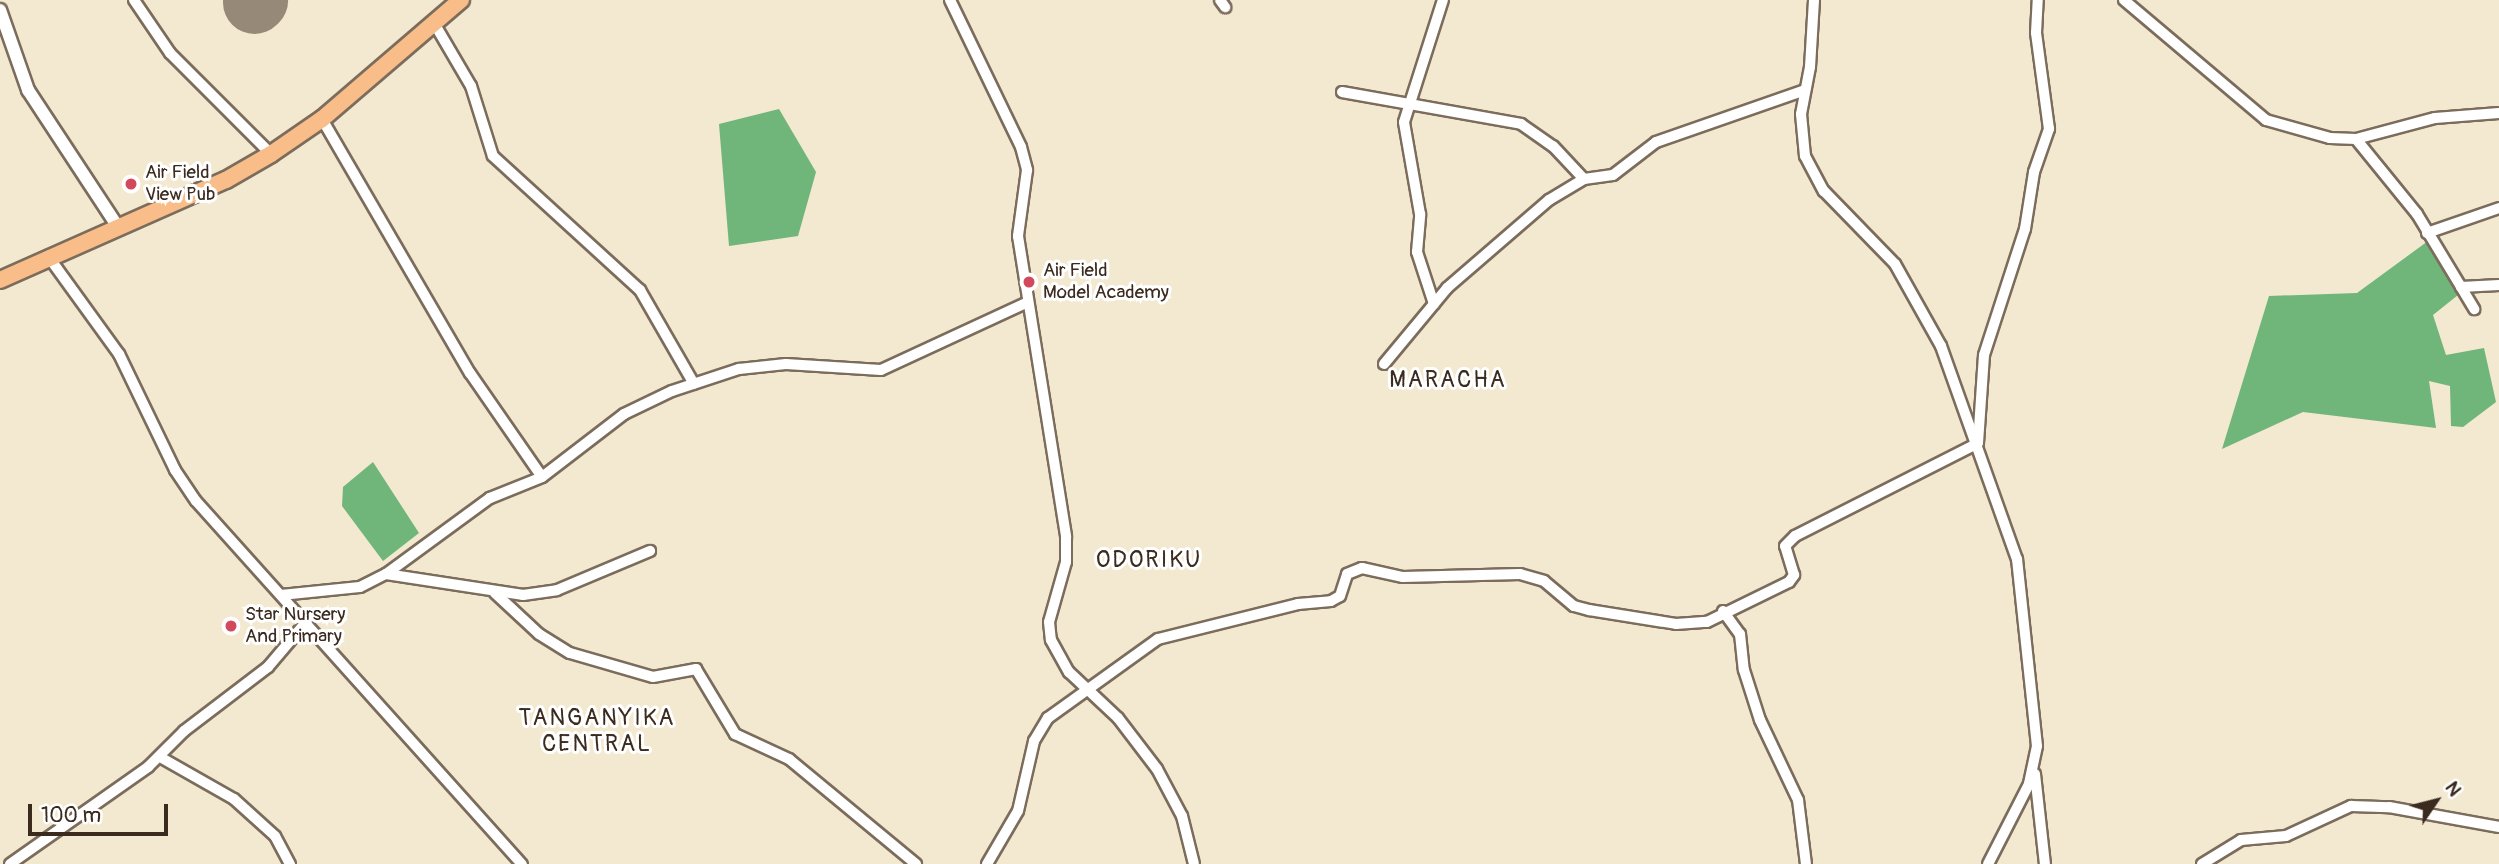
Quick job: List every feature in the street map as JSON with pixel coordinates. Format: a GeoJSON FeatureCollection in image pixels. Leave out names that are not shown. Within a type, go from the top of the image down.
{"type":"FeatureCollection","features":[{"type":"Feature","properties":{"kind":"main road"},"geometry":{"type":"LineString","coordinates":[[0,280],[48,255],[118,227],[271,154],[322,119],[461,0]]}},
{"type":"Feature","properties":{"kind":"street"},"geometry":{"type":"LineString","coordinates":[[134,0],[170,53],[271,154]]}},
{"type":"Feature","properties":{"kind":"street"},"geometry":{"type":"LineString","coordinates":[[950,0],[1021,147],[1027,170],[1018,215],[1028,302],[1066,537],[1066,562],[1049,622],[1051,640],[1058,659],[1136,740],[1170,790],[1194,864]]}},
{"type":"Feature","properties":{"kind":"street"},"geometry":{"type":"LineString","coordinates":[[1434,304],[1417,252],[1420,214],[1405,138],[1409,102],[1443,0]]}},
{"type":"Feature","properties":{"kind":"street"},"geometry":{"type":"LineString","coordinates":[[1814,0],[1801,141],[1810,167],[1829,197],[1895,264],[1941,346],[1978,443],[2021,579],[2037,746],[2035,771],[2045,864]]}},
{"type":"Feature","properties":{"kind":"street"},"geometry":{"type":"LineString","coordinates":[[1978,443],[1983,409],[1982,365],[2022,239],[2034,173],[2049,129],[2036,33],[2038,0]]}},
{"type":"Feature","properties":{"kind":"street"},"geometry":{"type":"LineString","coordinates":[[2124,0],[2266,120],[2318,136],[2356,139],[2435,118],[2499,113]]}},
{"type":"Feature","properties":{"kind":"street"},"geometry":{"type":"LineString","coordinates":[[0,10],[28,90],[118,227]]}},
{"type":"Feature","properties":{"kind":"street"},"geometry":{"type":"LineString","coordinates":[[434,23],[471,86],[493,156],[640,290],[694,384]]}},
{"type":"Feature","properties":{"kind":"street"},"geometry":{"type":"LineString","coordinates":[[1384,363],[1434,304],[1514,226],[1584,179],[1613,174],[1656,142],[1805,90]]}},
{"type":"Feature","properties":{"kind":"street"},"geometry":{"type":"LineString","coordinates":[[1342,92],[1521,124],[1553,146],[1584,179]]}},
{"type":"Feature","properties":{"kind":"street"},"geometry":{"type":"LineString","coordinates":[[322,119],[470,373],[542,477]]}},
{"type":"Feature","properties":{"kind":"street"},"geometry":{"type":"LineString","coordinates":[[2356,139],[2417,214],[2474,309]]}},
{"type":"Feature","properties":{"kind":"street"},"geometry":{"type":"LineString","coordinates":[[2427,233],[2499,208]]}},
{"type":"Feature","properties":{"kind":"street"},"geometry":{"type":"LineString","coordinates":[[48,255],[118,354],[184,485],[307,621],[372,700],[522,864]]}},
{"type":"Feature","properties":{"kind":"street"},"geometry":{"type":"LineString","coordinates":[[2461,287],[2499,285]]}},
{"type":"Feature","properties":{"kind":"street"},"geometry":{"type":"LineString","coordinates":[[281,595],[339,592],[386,574],[490,498],[542,477],[624,414],[652,398],[739,369],[786,364],[881,370],[1028,302]]}},
{"type":"Feature","properties":{"kind":"street"},"geometry":{"type":"LineString","coordinates":[[987,864],[1018,811],[1038,732],[1062,704],[1145,645],[1171,633],[1334,599],[1347,574],[1357,568],[1403,577],[1532,576],[1574,606],[1676,624],[1707,622],[1723,611],[1793,578],[1785,546],[1795,536],[1978,443]]}},
{"type":"Feature","properties":{"kind":"street"},"geometry":{"type":"LineString","coordinates":[[386,574],[495,593],[556,590],[650,551]]}},
{"type":"Feature","properties":{"kind":"street"},"geometry":{"type":"LineString","coordinates":[[495,593],[539,634],[570,653],[653,677],[696,669],[736,734],[789,759],[916,864]]}},
{"type":"Feature","properties":{"kind":"street"},"geometry":{"type":"LineString","coordinates":[[1723,611],[1740,634],[1744,670],[1760,720],[1798,800],[1806,864]]}},
{"type":"Feature","properties":{"kind":"street"},"geometry":{"type":"LineString","coordinates":[[10,864],[160,757],[184,731],[268,667],[307,621]]}},
{"type":"Feature","properties":{"kind":"street"},"geometry":{"type":"LineString","coordinates":[[160,757],[233,799],[275,836],[290,864]]}},
{"type":"Feature","properties":{"kind":"street"},"geometry":{"type":"LineString","coordinates":[[1988,864],[2035,771]]}},
{"type":"Feature","properties":{"kind":"street"},"geometry":{"type":"LineString","coordinates":[[2202,864],[2241,840],[2286,836],[2351,806],[2389,807],[2499,827]]}},
{"type":"Feature","properties":{"kind":"green space"},"geometry":{"type":"Polygon","coordinates":[[[779,109],[816,172],[798,236],[729,246],[719,124],[779,109]]]}},
{"type":"Feature","properties":{"kind":"green space"},"geometry":{"type":"Polygon","coordinates":[[[2428,241],[2458,295],[2433,315],[2446,355],[2484,348],[2496,402],[2463,427],[2451,426],[2450,386],[2429,381],[2436,428],[2303,412],[2222,449],[2269,296],[2357,293],[2428,241]]]}},
{"type":"Feature","properties":{"kind":"green space"},"geometry":{"type":"Polygon","coordinates":[[[373,462],[419,533],[383,561],[342,506],[343,487],[373,462]]]}},
{"type":"Feature","properties":{"kind":"place","name":"Air Field View Pub"},"geometry":{"type":"Point","coordinates":[131,184]}},
{"type":"Feature","properties":{"kind":"place","name":"Air Field Model Academy"},"geometry":{"type":"Point","coordinates":[1029,282]}},
{"type":"Feature","properties":{"kind":"place","name":"Star Nursery And Primary"},"geometry":{"type":"Point","coordinates":[231,626]}},
{"type":"Feature","properties":{"kind":"district","name":"MARACHA"},"geometry":{"type":"Point","coordinates":[1448,380]}},
{"type":"Feature","properties":{"kind":"district","name":"ODORIKU"},"geometry":{"type":"Point","coordinates":[1149,560]}},
{"type":"Feature","properties":{"kind":"district","name":"TANGANYIKA CENTRAL"},"geometry":{"type":"Point","coordinates":[597,731]}}]}
